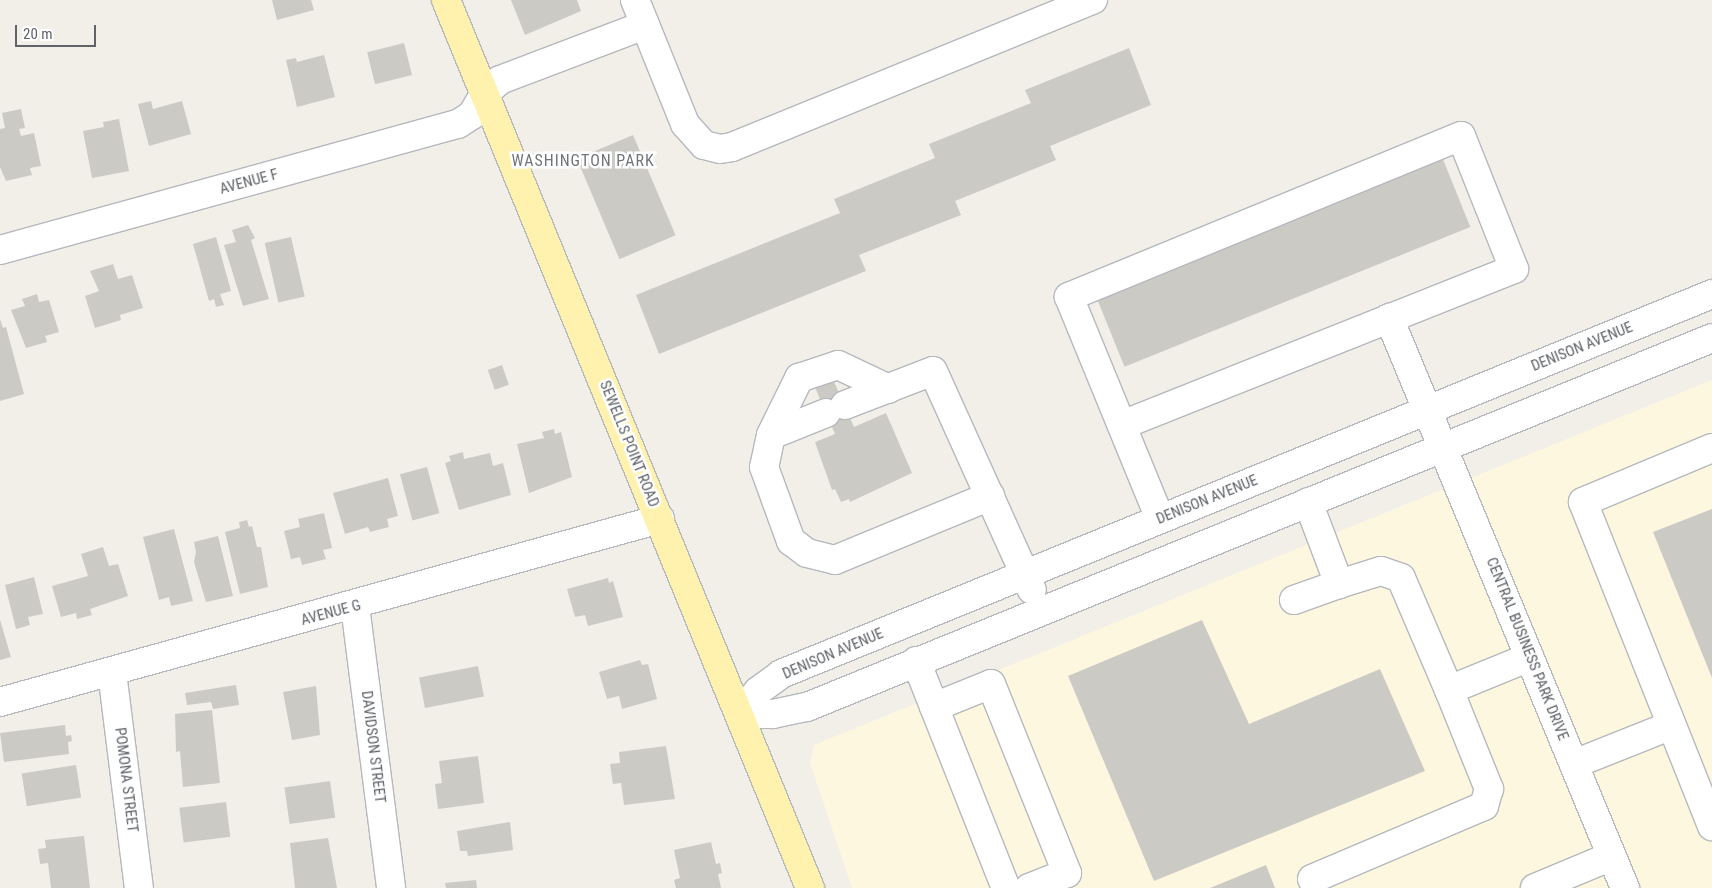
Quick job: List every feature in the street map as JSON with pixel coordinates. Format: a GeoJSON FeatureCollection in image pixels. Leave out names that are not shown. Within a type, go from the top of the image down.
{"type":"FeatureCollection","features":[{"type":"Feature","properties":{"kind":"main road","name":"SEWELLS POINT ROAD"},"geometry":{"type":"LineString","coordinates":[[446,0],[810,888]]}},
{"type":"Feature","properties":{"kind":"street"},"geometry":{"type":"LineString","coordinates":[[635,0],[685,124],[704,145],[720,148],[732,147],[1093,0]]}},
{"type":"Feature","properties":{"kind":"street"},"geometry":{"type":"LineString","coordinates":[[484,94],[500,80],[645,25]]}},
{"type":"Feature","properties":{"kind":"street","name":"AVENUE F"},"geometry":{"type":"LineString","coordinates":[[0,250],[458,124],[472,115],[484,94]]}},
{"type":"Feature","properties":{"kind":"street"},"geometry":{"type":"LineString","coordinates":[[1122,425],[1514,269],[1461,136],[1069,297],[1160,519]]}},
{"type":"Feature","properties":{"kind":"street","name":"DENISON AVENUE"},"geometry":{"type":"LineString","coordinates":[[739,714],[758,691],[781,674],[1712,294]]}},
{"type":"Feature","properties":{"kind":"street","name":"CENTRAL BUSINESS PARK DRIVE"},"geometry":{"type":"LineString","coordinates":[[1389,318],[1625,888]]}},
{"type":"Feature","properties":{"kind":"street"},"geometry":{"type":"LineString","coordinates":[[739,714],[773,714],[807,707],[1712,338]]}},
{"type":"Feature","properties":{"kind":"street"},"geometry":{"type":"LineString","coordinates":[[889,389],[838,365],[799,378],[770,435],[764,467],[791,541],[807,553],[835,560],[990,496]]}},
{"type":"Feature","properties":{"kind":"street"},"geometry":{"type":"LineString","coordinates":[[770,435],[933,371],[1041,610]]}},
{"type":"Feature","properties":{"kind":"street"},"geometry":{"type":"LineString","coordinates":[[1712,448],[1583,502],[1712,826]]}},
{"type":"Feature","properties":{"kind":"street"},"geometry":{"type":"LineString","coordinates":[[1308,502],[1339,584]]}},
{"type":"Feature","properties":{"kind":"street","name":"AVENUE G"},"geometry":{"type":"LineString","coordinates":[[0,702],[355,606],[660,519]]}},
{"type":"Feature","properties":{"kind":"street"},"geometry":{"type":"LineString","coordinates":[[1294,600],[1381,571],[1401,578],[1489,789],[1484,806],[1312,879]]}},
{"type":"Feature","properties":{"kind":"street","name":"DAVIDSON STREET"},"geometry":{"type":"LineString","coordinates":[[355,606],[391,888]]}},
{"type":"Feature","properties":{"kind":"street"},"geometry":{"type":"LineString","coordinates":[[1449,690],[1530,657]]}},
{"type":"Feature","properties":{"kind":"street"},"geometry":{"type":"LineString","coordinates":[[916,661],[1006,888]]}},
{"type":"Feature","properties":{"kind":"street","name":"POMONA STREET"},"geometry":{"type":"LineString","coordinates":[[112,672],[139,888]]}},
{"type":"Feature","properties":{"kind":"street"},"geometry":{"type":"LineString","coordinates":[[934,707],[991,684],[1067,873],[1029,888]]}},
{"type":"Feature","properties":{"kind":"street"},"geometry":{"type":"LineString","coordinates":[[1574,764],[1672,725]]}},
{"type":"Feature","properties":{"kind":"street"},"geometry":{"type":"LineString","coordinates":[[1535,888],[1612,856]]}},
{"type":"Feature","properties":{"kind":"shaded area"},"geometry":{"type":"Polygon","coordinates":[[[1712,380],[1712,888],[852,888],[810,763],[814,745],[1712,380]]]}},
{"type":"Feature","properties":{"kind":"building"},"geometry":{"type":"Polygon","coordinates":[[[272,0],[311,0],[314,10],[277,20],[272,0]]]}},
{"type":"Feature","properties":{"kind":"building"},"geometry":{"type":"Polygon","coordinates":[[[511,0],[577,0],[581,11],[525,35],[511,0]]]}},
{"type":"Feature","properties":{"kind":"building"},"geometry":{"type":"Polygon","coordinates":[[[404,43],[412,75],[375,84],[367,52],[404,43]]]}},
{"type":"Feature","properties":{"kind":"building"},"geometry":{"type":"Polygon","coordinates":[[[1129,48],[1151,105],[1050,146],[1056,160],[955,201],[961,215],[859,255],[866,271],[659,354],[636,295],[840,213],[834,199],[935,158],[929,144],[1031,103],[1025,90],[1129,48]]]}},
{"type":"Feature","properties":{"kind":"building"},"geometry":{"type":"Polygon","coordinates":[[[324,55],[335,97],[297,107],[286,60],[296,58],[297,62],[324,55]]]}},
{"type":"Feature","properties":{"kind":"building"},"geometry":{"type":"Polygon","coordinates":[[[151,101],[153,109],[182,101],[191,134],[149,146],[138,104],[151,101]]]}},
{"type":"Feature","properties":{"kind":"building"},"geometry":{"type":"Polygon","coordinates":[[[21,109],[25,128],[19,129],[21,136],[34,133],[41,166],[30,168],[32,175],[6,181],[0,167],[0,129],[5,128],[2,113],[21,109]]]}},
{"type":"Feature","properties":{"kind":"building"},"geometry":{"type":"Polygon","coordinates":[[[119,119],[129,171],[92,178],[83,131],[104,127],[103,122],[119,119]]]}},
{"type":"Feature","properties":{"kind":"building"},"geometry":{"type":"Polygon","coordinates":[[[633,135],[676,235],[619,259],[577,159],[633,135]]]}},
{"type":"Feature","properties":{"kind":"building"},"geometry":{"type":"Polygon","coordinates":[[[1440,152],[1470,227],[1125,367],[1094,292],[1440,152]]]}},
{"type":"Feature","properties":{"kind":"building"},"geometry":{"type":"Polygon","coordinates":[[[248,225],[255,238],[251,240],[269,299],[243,306],[224,245],[236,242],[232,230],[248,225]]]}},
{"type":"Feature","properties":{"kind":"building"},"geometry":{"type":"Polygon","coordinates":[[[216,237],[231,291],[220,294],[224,305],[216,307],[214,299],[209,301],[193,244],[216,237]]]}},
{"type":"Feature","properties":{"kind":"building"},"geometry":{"type":"Polygon","coordinates":[[[291,237],[305,296],[278,303],[265,243],[291,237]]]}},
{"type":"Feature","properties":{"kind":"building"},"geometry":{"type":"Polygon","coordinates":[[[113,264],[118,279],[132,275],[143,308],[120,315],[121,320],[95,328],[85,296],[99,291],[90,271],[113,264]]]}},
{"type":"Feature","properties":{"kind":"building"},"geometry":{"type":"Polygon","coordinates":[[[37,294],[39,302],[49,300],[59,332],[45,336],[47,342],[26,348],[11,310],[25,306],[22,299],[37,294]]]}},
{"type":"Feature","properties":{"kind":"building"},"geometry":{"type":"Polygon","coordinates":[[[0,319],[3,328],[6,327],[24,394],[0,401],[0,319]]]}},
{"type":"Feature","properties":{"kind":"building"},"geometry":{"type":"Polygon","coordinates":[[[502,365],[509,385],[495,390],[488,370],[502,365]]]}},
{"type":"Feature","properties":{"kind":"building"},"geometry":{"type":"Polygon","coordinates":[[[832,377],[854,427],[886,413],[912,473],[850,502],[849,499],[841,502],[835,489],[832,490],[815,442],[835,434],[814,385],[832,377]]]}},
{"type":"Feature","properties":{"kind":"building"},"geometry":{"type":"Polygon","coordinates":[[[554,429],[555,434],[561,432],[572,477],[529,493],[517,444],[544,438],[542,432],[554,429]]]}},
{"type":"Feature","properties":{"kind":"building"},"geometry":{"type":"Polygon","coordinates":[[[463,452],[464,459],[490,453],[493,466],[503,463],[511,495],[459,510],[445,463],[451,461],[449,456],[463,452]]]}},
{"type":"Feature","properties":{"kind":"building"},"geometry":{"type":"Polygon","coordinates":[[[427,467],[439,513],[412,521],[400,474],[427,467]]]}},
{"type":"Feature","properties":{"kind":"building"},"geometry":{"type":"Polygon","coordinates":[[[388,478],[398,516],[387,519],[389,527],[370,532],[368,527],[345,534],[333,493],[388,478]]]}},
{"type":"Feature","properties":{"kind":"building"},"geometry":{"type":"Polygon","coordinates":[[[1712,509],[1712,678],[1653,532],[1712,509]]]}},
{"type":"Feature","properties":{"kind":"building"},"geometry":{"type":"Polygon","coordinates":[[[324,513],[332,548],[323,550],[326,559],[302,565],[300,557],[291,559],[284,531],[300,527],[298,519],[324,513]]]}},
{"type":"Feature","properties":{"kind":"building"},"geometry":{"type":"Polygon","coordinates":[[[247,520],[249,527],[252,526],[257,547],[261,547],[268,587],[240,594],[225,532],[240,528],[239,522],[247,520]]]}},
{"type":"Feature","properties":{"kind":"building"},"geometry":{"type":"Polygon","coordinates":[[[174,529],[193,601],[171,606],[169,597],[159,600],[143,537],[174,529]]]}},
{"type":"Feature","properties":{"kind":"building"},"geometry":{"type":"Polygon","coordinates":[[[218,536],[233,596],[206,602],[194,562],[196,552],[194,542],[218,536]]]}},
{"type":"Feature","properties":{"kind":"building"},"geometry":{"type":"Polygon","coordinates":[[[103,547],[109,566],[118,564],[128,596],[90,609],[92,615],[77,619],[76,613],[61,617],[52,586],[88,576],[81,554],[103,547]]]}},
{"type":"Feature","properties":{"kind":"building"},"geometry":{"type":"Polygon","coordinates":[[[34,577],[43,614],[28,617],[30,625],[16,629],[5,585],[34,577]]]}},
{"type":"Feature","properties":{"kind":"building"},"geometry":{"type":"Polygon","coordinates":[[[608,578],[609,583],[613,581],[623,617],[588,626],[585,615],[575,617],[567,589],[608,578]]]}},
{"type":"Feature","properties":{"kind":"building"},"geometry":{"type":"Polygon","coordinates":[[[0,620],[11,657],[0,660],[0,620]]]}},
{"type":"Feature","properties":{"kind":"building"},"geometry":{"type":"Polygon","coordinates":[[[1202,620],[1249,724],[1380,669],[1425,771],[1154,881],[1068,676],[1202,620]]]}},
{"type":"Feature","properties":{"kind":"building"},"geometry":{"type":"Polygon","coordinates":[[[640,660],[642,665],[648,664],[657,699],[622,709],[619,696],[607,699],[599,672],[640,660]]]}},
{"type":"Feature","properties":{"kind":"building"},"geometry":{"type":"Polygon","coordinates":[[[478,666],[484,696],[425,708],[419,677],[478,666]]]}},
{"type":"Feature","properties":{"kind":"building"},"geometry":{"type":"Polygon","coordinates":[[[236,685],[239,705],[213,709],[211,702],[187,705],[185,693],[236,685]]]}},
{"type":"Feature","properties":{"kind":"building"},"geometry":{"type":"Polygon","coordinates":[[[316,686],[320,735],[292,740],[283,692],[316,686]]]}},
{"type":"Feature","properties":{"kind":"building"},"geometry":{"type":"Polygon","coordinates":[[[212,710],[220,783],[183,787],[180,751],[176,752],[175,714],[212,710]]]}},
{"type":"Feature","properties":{"kind":"building"},"geometry":{"type":"Polygon","coordinates":[[[65,725],[66,736],[71,735],[72,741],[68,742],[69,754],[4,762],[0,733],[65,725]]]}},
{"type":"Feature","properties":{"kind":"building"},"geometry":{"type":"Polygon","coordinates":[[[666,746],[675,799],[624,805],[621,783],[613,784],[610,764],[620,763],[619,752],[666,746]]]}},
{"type":"Feature","properties":{"kind":"building"},"geometry":{"type":"Polygon","coordinates":[[[478,756],[484,803],[438,809],[435,784],[442,783],[439,761],[478,756]]]}},
{"type":"Feature","properties":{"kind":"building"},"geometry":{"type":"Polygon","coordinates":[[[76,765],[81,798],[27,806],[22,774],[76,765]]]}},
{"type":"Feature","properties":{"kind":"building"},"geometry":{"type":"Polygon","coordinates":[[[330,781],[335,818],[290,824],[284,787],[330,781]]]}},
{"type":"Feature","properties":{"kind":"building"},"geometry":{"type":"Polygon","coordinates":[[[226,802],[230,837],[184,842],[179,808],[226,802]]]}},
{"type":"Feature","properties":{"kind":"building"},"geometry":{"type":"Polygon","coordinates":[[[510,822],[513,850],[468,856],[467,851],[460,851],[457,831],[510,822]]]}},
{"type":"Feature","properties":{"kind":"building"},"geometry":{"type":"Polygon","coordinates":[[[84,836],[90,888],[51,888],[48,863],[40,864],[38,849],[46,848],[45,840],[84,836]]]}},
{"type":"Feature","properties":{"kind":"building"},"geometry":{"type":"Polygon","coordinates":[[[328,838],[337,888],[295,888],[290,843],[328,838]]]}},
{"type":"Feature","properties":{"kind":"building"},"geometry":{"type":"Polygon","coordinates":[[[711,842],[716,864],[720,863],[722,873],[718,874],[721,888],[676,888],[674,880],[680,878],[674,850],[711,842]]]}},
{"type":"Feature","properties":{"kind":"building"},"geometry":{"type":"Polygon","coordinates":[[[1266,865],[1275,888],[1210,888],[1266,865]]]}},
{"type":"Feature","properties":{"kind":"building"},"geometry":{"type":"Polygon","coordinates":[[[476,880],[477,888],[446,888],[445,883],[476,880]]]}},
{"type":"Feature","properties":{"kind":"district","name":"WASHINGTON PARK"},"geometry":{"type":"Point","coordinates":[583,161]}}]}
